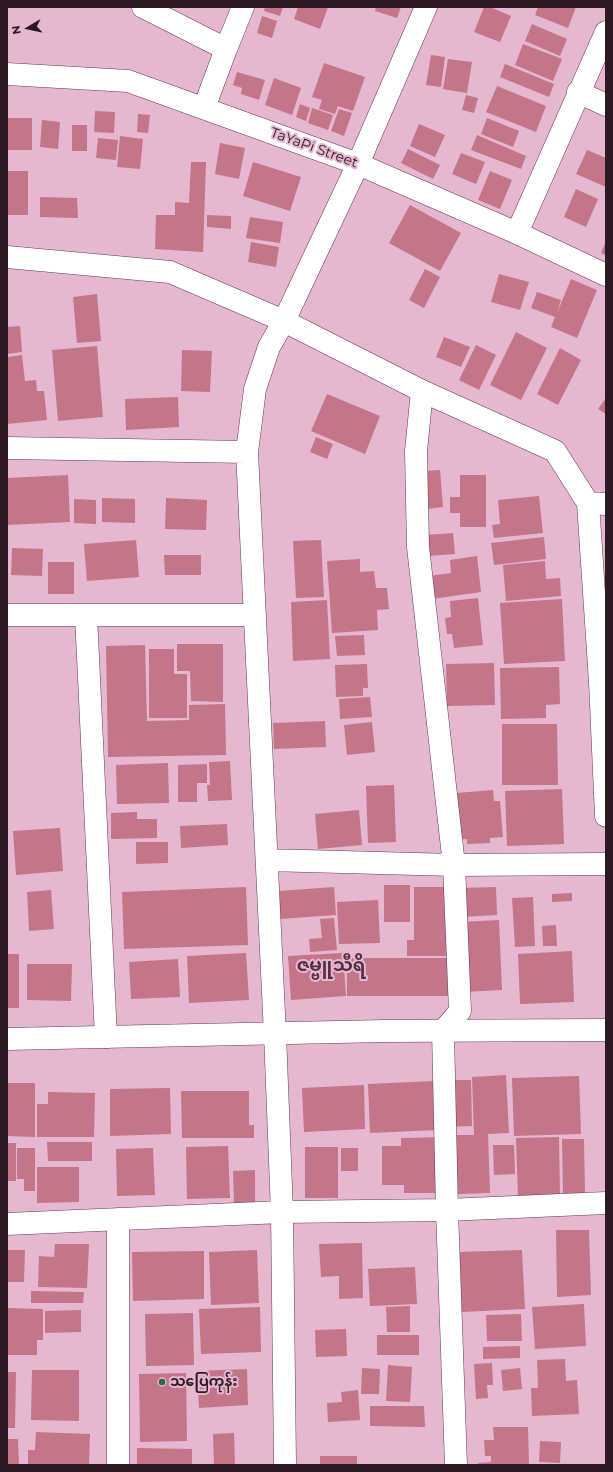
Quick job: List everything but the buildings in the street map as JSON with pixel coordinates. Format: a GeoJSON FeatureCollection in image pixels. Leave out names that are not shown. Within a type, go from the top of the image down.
{"type":"FeatureCollection","features":[{"type":"Feature","properties":{"kind":"street"},"geometry":{"type":"LineString","coordinates":[[143,7],[226,48]]}},
{"type":"Feature","properties":{"kind":"street"},"geometry":{"type":"LineString","coordinates":[[204,108],[243,7]]}},
{"type":"Feature","properties":{"kind":"street"},"geometry":{"type":"LineString","coordinates":[[285,1465],[282,1212],[267,860],[247,452],[255,388],[269,347],[284,321],[358,164],[426,7]]}},
{"type":"Feature","properties":{"kind":"street"},"geometry":{"type":"LineString","coordinates":[[517,233],[578,92],[606,32]]}},
{"type":"Feature","properties":{"kind":"street","name":"TaYaPi Street"},"geometry":{"type":"LineString","coordinates":[[7,74],[128,81],[358,164],[517,233],[606,275]]}},
{"type":"Feature","properties":{"kind":"street"},"geometry":{"type":"LineString","coordinates":[[578,92],[606,105]]}},
{"type":"Feature","properties":{"kind":"street"},"geometry":{"type":"LineString","coordinates":[[7,257],[170,272],[284,321],[422,391],[555,451],[597,503],[600,682],[606,816]]}},
{"type":"Feature","properties":{"kind":"street"},"geometry":{"type":"LineString","coordinates":[[422,391],[416,451],[418,547],[454,865],[460,1012],[443,1031],[447,1210],[456,1465]]}},
{"type":"Feature","properties":{"kind":"street"},"geometry":{"type":"LineString","coordinates":[[7,448],[247,452]]}},
{"type":"Feature","properties":{"kind":"street"},"geometry":{"type":"LineString","coordinates":[[7,614],[255,615]]}},
{"type":"Feature","properties":{"kind":"street"},"geometry":{"type":"LineString","coordinates":[[86,615],[106,1037]]}},
{"type":"Feature","properties":{"kind":"street"},"geometry":{"type":"LineString","coordinates":[[267,860],[454,865],[606,864]]}},
{"type":"Feature","properties":{"kind":"street"},"geometry":{"type":"LineString","coordinates":[[7,1040],[443,1031],[606,1030]]}},
{"type":"Feature","properties":{"kind":"street"},"geometry":{"type":"LineString","coordinates":[[7,1224],[282,1212],[447,1210],[606,1203]]}},
{"type":"Feature","properties":{"kind":"street"},"geometry":{"type":"LineString","coordinates":[[118,1219],[118,1465]]}},
{"type":"Feature","properties":{"kind":"place","name":"သပြေကုန်း"},"geometry":{"type":"Point","coordinates":[162,1382]}},
{"type":"Feature","properties":{"kind":"district","name":"ဇမ္ဗူသီရိ"},"geometry":{"type":"Point","coordinates":[331,966]}}]}
